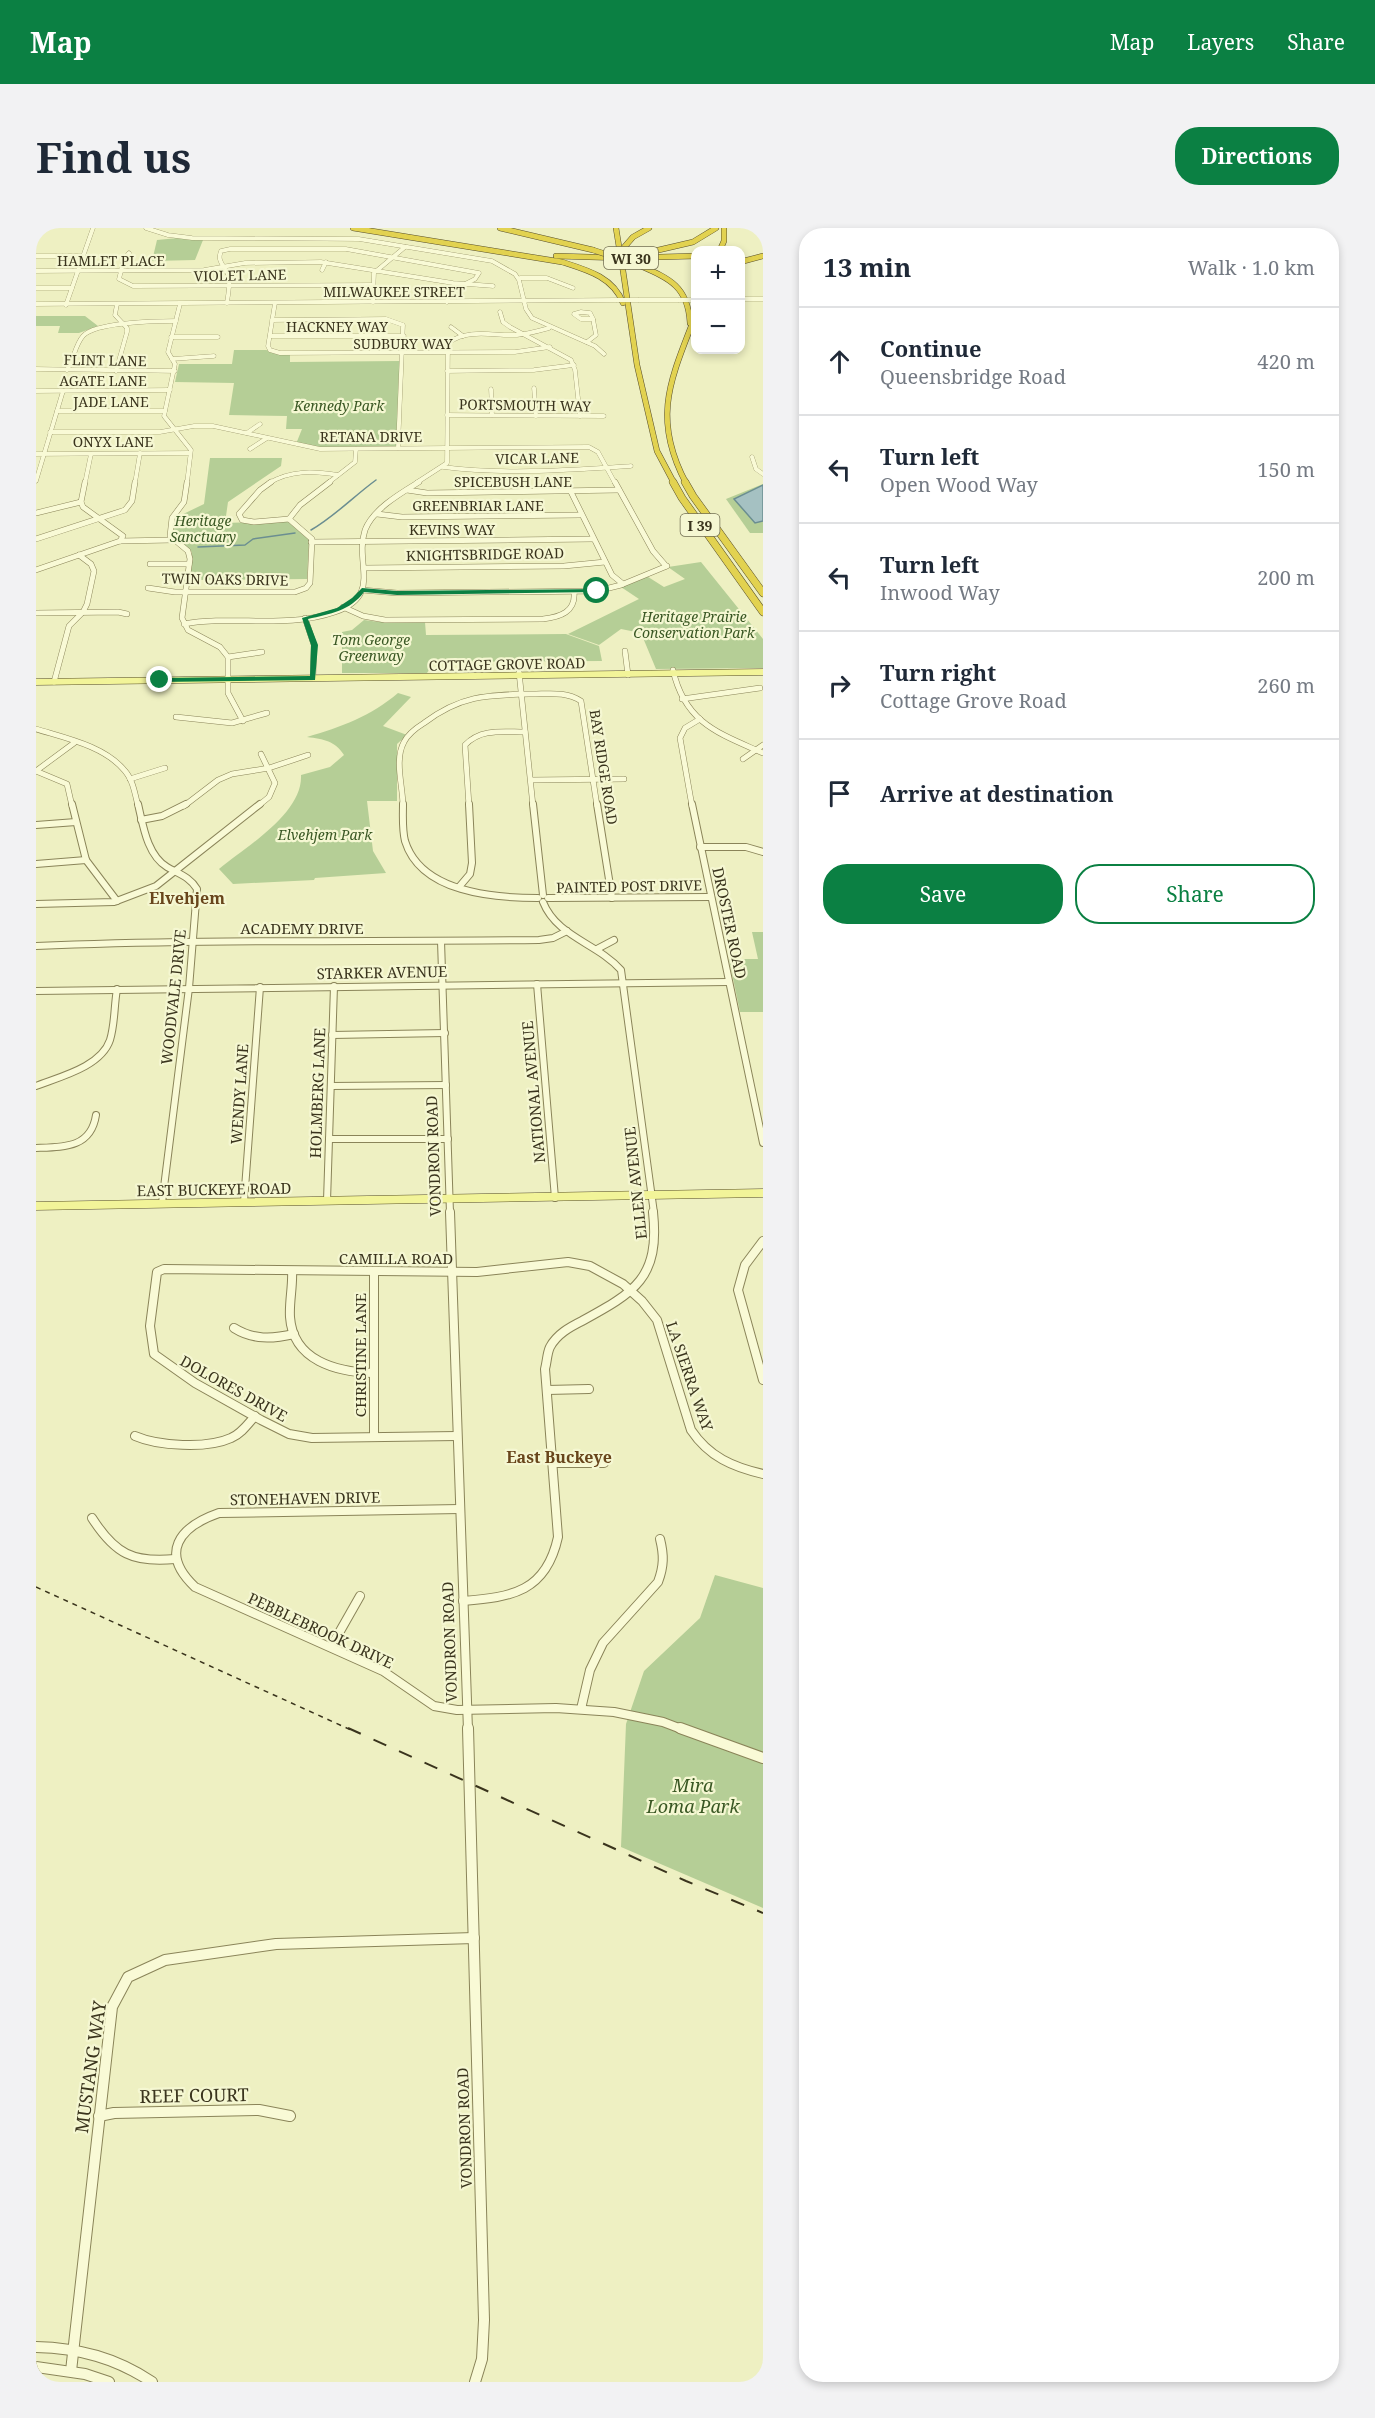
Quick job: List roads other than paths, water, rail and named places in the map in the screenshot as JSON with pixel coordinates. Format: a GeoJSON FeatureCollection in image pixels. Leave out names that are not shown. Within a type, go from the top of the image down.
{"type":"FeatureCollection","features":[{"type":"Feature","properties":{"kind":"highway","name":"WI 30"},"geometry":{"type":"LineString","coordinates":[[353,228],[499,252],[566,256],[691,256]]}},
{"type":"Feature","properties":{"kind":"highway"},"geometry":{"type":"LineString","coordinates":[[500,228],[593,250],[636,264],[670,281],[684,292],[690,307],[690,329]]}},
{"type":"Feature","properties":{"kind":"highway","name":"I 39"},"geometry":{"type":"LineString","coordinates":[[616,228],[637,365],[650,430],[664,465],[688,507],[763,612]]}},
{"type":"Feature","properties":{"kind":"highway"},"geometry":{"type":"LineString","coordinates":[[620,252],[633,237],[649,228]]}},
{"type":"Feature","properties":{"kind":"highway"},"geometry":{"type":"LineString","coordinates":[[566,256],[630,255],[676,248],[700,239],[716,228]]}},
{"type":"Feature","properties":{"kind":"highway"},"geometry":{"type":"LineString","coordinates":[[722,246],[724,228]]}},
{"type":"Feature","properties":{"kind":"highway"},"geometry":{"type":"LineString","coordinates":[[499,252],[562,262],[593,273],[608,282],[622,299],[637,365]]}},
{"type":"Feature","properties":{"kind":"highway"},"geometry":{"type":"LineString","coordinates":[[745,254],[763,254]]}},
{"type":"Feature","properties":{"kind":"highway"},"geometry":{"type":"LineString","coordinates":[[745,261],[763,254]]}},
{"type":"Feature","properties":{"kind":"highway","name":"I 39"},"geometry":{"type":"LineString","coordinates":[[690,329],[667,391],[666,418],[670,446],[683,479],[693,496],[763,593]]}},
{"type":"Feature","properties":{"kind":"main road","name":"COTTAGE GROVE ROAD"},"geometry":{"type":"LineString","coordinates":[[36,682],[55,679],[763,671]]}},
{"type":"Feature","properties":{"kind":"main road","name":"COTTAGE GROVE ROAD"},"geometry":{"type":"LineString","coordinates":[[36,676],[55,679]]}},
{"type":"Feature","properties":{"kind":"main road","name":"EAST BUCKEYE ROAD"},"geometry":{"type":"LineString","coordinates":[[36,1205],[652,1197],[763,1193]]}},
{"type":"Feature","properties":{"kind":"main road","name":"EAST BUCKEYE ROAD"},"geometry":{"type":"LineString","coordinates":[[710,1196],[763,1198]]}},
{"type":"Feature","properties":{"kind":"street"},"geometry":{"type":"LineString","coordinates":[[66,305],[93,228]]}},
{"type":"Feature","properties":{"kind":"street"},"geometry":{"type":"LineString","coordinates":[[147,228],[199,238],[359,239],[492,261],[510,269],[520,279],[527,313],[532,318],[549,328],[587,342],[604,354]]}},
{"type":"Feature","properties":{"kind":"street"},"geometry":{"type":"LineString","coordinates":[[152,228],[157,231]]}},
{"type":"Feature","properties":{"kind":"street"},"geometry":{"type":"LineString","coordinates":[[373,302],[373,275],[405,247]]}},
{"type":"Feature","properties":{"kind":"street"},"geometry":{"type":"LineString","coordinates":[[227,303],[229,276],[219,258],[221,251],[333,248],[476,271],[478,277],[451,291],[447,302]]}},
{"type":"Feature","properties":{"kind":"street"},"geometry":{"type":"LineString","coordinates":[[120,271],[129,253]]}},
{"type":"Feature","properties":{"kind":"street"},"geometry":{"type":"LineString","coordinates":[[36,256],[83,256]]}},
{"type":"Feature","properties":{"kind":"street"},"geometry":{"type":"LineString","coordinates":[[277,262],[277,270]]}},
{"type":"Feature","properties":{"kind":"street"},"geometry":{"type":"LineString","coordinates":[[322,270],[326,262]]}},
{"type":"Feature","properties":{"kind":"street","name":"HAMLET PLACE"},"geometry":{"type":"LineString","coordinates":[[36,271],[204,270],[245,263],[326,262],[415,277],[493,286]]}},
{"type":"Feature","properties":{"kind":"street","name":"VIOLET LANE"},"geometry":{"type":"LineString","coordinates":[[120,271],[119,280],[133,286],[373,285]]}},
{"type":"Feature","properties":{"kind":"street"},"geometry":{"type":"LineString","coordinates":[[410,283],[415,277]]}},
{"type":"Feature","properties":{"kind":"street"},"geometry":{"type":"LineString","coordinates":[[520,279],[550,277],[562,280],[573,288]]}},
{"type":"Feature","properties":{"kind":"street"},"geometry":{"type":"LineString","coordinates":[[36,288],[72,288]]}},
{"type":"Feature","properties":{"kind":"street"},"geometry":{"type":"LineString","coordinates":[[745,299],[763,299]]}},
{"type":"Feature","properties":{"kind":"street","name":"MILWAUKEE STREET"},"geometry":{"type":"LineString","coordinates":[[36,305],[691,300]]}},
{"type":"Feature","properties":{"kind":"street"},"geometry":{"type":"LineString","coordinates":[[172,540],[170,536],[172,518],[184,501],[190,453],[190,446],[165,418],[176,364],[168,352],[180,303]]}},
{"type":"Feature","properties":{"kind":"street"},"geometry":{"type":"LineString","coordinates":[[270,336],[275,303]]}},
{"type":"Feature","properties":{"kind":"street"},"geometry":{"type":"LineString","coordinates":[[116,371],[127,332],[115,315],[117,304]]}},
{"type":"Feature","properties":{"kind":"street"},"geometry":{"type":"LineString","coordinates":[[500,312],[504,322],[566,355],[574,365],[580,416]]}},
{"type":"Feature","properties":{"kind":"street"},"geometry":{"type":"LineString","coordinates":[[587,342],[596,335],[593,319]]}},
{"type":"Feature","properties":{"kind":"street"},"geometry":{"type":"LineString","coordinates":[[272,320],[396,321],[404,325],[398,448]]}},
{"type":"Feature","properties":{"kind":"street"},"geometry":{"type":"LineString","coordinates":[[67,370],[74,361],[84,334],[90,330],[138,321],[176,321]]}},
{"type":"Feature","properties":{"kind":"street"},"geometry":{"type":"LineString","coordinates":[[451,327],[463,336]]}},
{"type":"Feature","properties":{"kind":"street"},"geometry":{"type":"LineString","coordinates":[[184,624],[213,620],[305,618],[343,607],[355,600],[362,590],[367,525],[407,490],[447,463],[449,341],[463,336],[524,334],[549,328]]}},
{"type":"Feature","properties":{"kind":"street","name":"HACKNEY WAY"},"geometry":{"type":"LineString","coordinates":[[270,336],[404,336]]}},
{"type":"Feature","properties":{"kind":"street","name":"SUDBURY WAY"},"geometry":{"type":"LineString","coordinates":[[270,336],[269,349],[283,354],[515,352],[550,347]]}},
{"type":"Feature","properties":{"kind":"street"},"geometry":{"type":"LineString","coordinates":[[171,337],[218,337]]}},
{"type":"Feature","properties":{"kind":"street"},"geometry":{"type":"LineString","coordinates":[[172,359],[214,356]]}},
{"type":"Feature","properties":{"kind":"street"},"geometry":{"type":"LineString","coordinates":[[447,371],[534,370],[574,365]]}},
{"type":"Feature","properties":{"kind":"street","name":"FLINT LANE"},"geometry":{"type":"LineString","coordinates":[[36,369],[174,371]]}},
{"type":"Feature","properties":{"kind":"street"},"geometry":{"type":"LineString","coordinates":[[534,388],[536,416]]}},
{"type":"Feature","properties":{"kind":"street"},"geometry":{"type":"LineString","coordinates":[[491,389],[492,415]]}},
{"type":"Feature","properties":{"kind":"street","name":"AGATE LANE"},"geometry":{"type":"LineString","coordinates":[[36,391],[170,390]]}},
{"type":"Feature","properties":{"kind":"street"},"geometry":{"type":"LineString","coordinates":[[36,481],[63,391]]}},
{"type":"Feature","properties":{"kind":"street","name":"JADE LANE"},"geometry":{"type":"LineString","coordinates":[[57,411],[165,411]]}},
{"type":"Feature","properties":{"kind":"street","name":"PORTSMOUTH WAY"},"geometry":{"type":"LineString","coordinates":[[447,415],[604,416]]}},
{"type":"Feature","properties":{"kind":"street"},"geometry":{"type":"LineString","coordinates":[[247,433],[260,424]]}},
{"type":"Feature","properties":{"kind":"street","name":"RETANA DRIVE"},"geometry":{"type":"LineString","coordinates":[[50,432],[160,432],[213,426],[308,448],[586,447],[597,451],[607,467]]}},
{"type":"Feature","properties":{"kind":"street"},"geometry":{"type":"LineString","coordinates":[[250,449],[267,438]]}},
{"type":"Feature","properties":{"kind":"street"},"geometry":{"type":"LineString","coordinates":[[338,475],[317,471],[286,473],[249,501],[239,514],[243,520],[254,522],[289,519],[300,505],[355,462],[356,449]]}},
{"type":"Feature","properties":{"kind":"street"},"geometry":{"type":"LineString","coordinates":[[91,453],[81,502],[83,507],[123,536],[120,541]]}},
{"type":"Feature","properties":{"kind":"street"},"geometry":{"type":"LineString","coordinates":[[36,539],[117,513],[131,504],[140,453]]}},
{"type":"Feature","properties":{"kind":"street","name":"ONYX LANE"},"geometry":{"type":"LineString","coordinates":[[36,454],[190,453]]}},
{"type":"Feature","properties":{"kind":"street"},"geometry":{"type":"LineString","coordinates":[[752,457],[756,469],[763,474]]}},
{"type":"Feature","properties":{"kind":"street","name":"VICAR LANE"},"geometry":{"type":"LineString","coordinates":[[443,467],[467,470],[631,466]]}},
{"type":"Feature","properties":{"kind":"street"},"geometry":{"type":"LineString","coordinates":[[362,590],[397,593],[597,591],[623,584],[666,566],[653,551],[607,467]]}},
{"type":"Feature","properties":{"kind":"street","name":"SPICEBUSH LANE"},"geometry":{"type":"LineString","coordinates":[[407,490],[427,493],[619,490]]}},
{"type":"Feature","properties":{"kind":"street"},"geometry":{"type":"LineString","coordinates":[[570,492],[615,580],[623,584]]}},
{"type":"Feature","properties":{"kind":"street"},"geometry":{"type":"LineString","coordinates":[[37,511],[81,502]]}},
{"type":"Feature","properties":{"kind":"street","name":"GREENBRIAR LANE"},"geometry":{"type":"LineString","coordinates":[[377,514],[402,517],[580,515]]}},
{"type":"Feature","properties":{"kind":"street"},"geometry":{"type":"LineString","coordinates":[[289,519],[297,528],[310,535],[311,542]]}},
{"type":"Feature","properties":{"kind":"street","name":"KEVINS WAY"},"geometry":{"type":"LineString","coordinates":[[311,542],[593,539]]}},
{"type":"Feature","properties":{"kind":"street"},"geometry":{"type":"LineString","coordinates":[[36,570],[120,541],[172,540],[188,551],[189,564],[182,618],[188,630],[220,647],[228,657],[228,693],[243,721]]}},
{"type":"Feature","properties":{"kind":"street","name":"TWIN OAKS DRIVE"},"geometry":{"type":"LineString","coordinates":[[148,588],[185,592],[301,590],[310,583],[311,542]]}},
{"type":"Feature","properties":{"kind":"street"},"geometry":{"type":"LineString","coordinates":[[55,679],[69,626],[84,612],[94,568],[79,555]]}},
{"type":"Feature","properties":{"kind":"street","name":"KNIGHTSBRIDGE ROAD"},"geometry":{"type":"LineString","coordinates":[[364,568],[564,566],[605,562]]}},
{"type":"Feature","properties":{"kind":"street"},"geometry":{"type":"LineString","coordinates":[[150,564],[189,564]]}},
{"type":"Feature","properties":{"kind":"street"},"geometry":{"type":"LineString","coordinates":[[343,607],[363,616],[385,620],[543,619],[561,615],[571,609],[575,603],[574,592]]}},
{"type":"Feature","properties":{"kind":"street"},"geometry":{"type":"LineString","coordinates":[[36,613],[127,614]]}},
{"type":"Feature","properties":{"kind":"street"},"geometry":{"type":"LineString","coordinates":[[305,618],[314,645],[313,676]]}},
{"type":"Feature","properties":{"kind":"street"},"geometry":{"type":"LineString","coordinates":[[625,651],[628,673]]}},
{"type":"Feature","properties":{"kind":"street"},"geometry":{"type":"LineString","coordinates":[[228,657],[262,652]]}},
{"type":"Feature","properties":{"kind":"street"},"geometry":{"type":"LineString","coordinates":[[673,673],[682,699],[700,719],[711,728],[763,753]]}},
{"type":"Feature","properties":{"kind":"street","name":"ELLEN AVENUE"},"geometry":{"type":"LineString","coordinates":[[463,1601],[510,1596],[535,1582],[550,1565],[558,1537],[546,1360],[554,1341],[570,1327],[606,1310],[631,1291],[644,1275],[653,1255],[655,1226],[623,983],[618,966],[597,949],[567,932],[549,916],[543,898],[519,674]]}},
{"type":"Feature","properties":{"kind":"street"},"geometry":{"type":"LineString","coordinates":[[682,699],[760,688]]}},
{"type":"Feature","properties":{"kind":"street","name":"BAY RIDGE ROAD"},"geometry":{"type":"LineString","coordinates":[[521,694],[564,694],[581,701],[612,897]]}},
{"type":"Feature","properties":{"kind":"street","name":"PAINTED POST DRIVE"},"geometry":{"type":"LineString","coordinates":[[521,694],[474,696],[454,701],[411,733],[402,746],[406,844],[422,866],[434,875],[459,887],[489,896],[710,897]]}},
{"type":"Feature","properties":{"kind":"street"},"geometry":{"type":"LineString","coordinates":[[176,717],[210,722],[243,721],[267,712]]}},
{"type":"Feature","properties":{"kind":"street","name":"DROSTER ROAD"},"geometry":{"type":"LineString","coordinates":[[700,719],[684,727],[679,735],[710,897],[763,1143]]}},
{"type":"Feature","properties":{"kind":"street","name":"WOODVALE DRIVE"},"geometry":{"type":"LineString","coordinates":[[36,729],[105,754],[123,769],[130,779],[149,844],[159,860],[190,878],[197,889],[189,988],[162,1203]]}},
{"type":"Feature","properties":{"kind":"street"},"geometry":{"type":"LineString","coordinates":[[459,887],[470,874],[472,863],[465,746],[470,739],[484,733],[525,732]]}},
{"type":"Feature","properties":{"kind":"street"},"geometry":{"type":"LineString","coordinates":[[36,771],[74,743]]}},
{"type":"Feature","properties":{"kind":"street"},"geometry":{"type":"LineString","coordinates":[[743,759],[763,745]]}},
{"type":"Feature","properties":{"kind":"street"},"geometry":{"type":"LineString","coordinates":[[36,904],[117,901],[156,886],[266,801],[275,783],[261,754]]}},
{"type":"Feature","properties":{"kind":"street"},"geometry":{"type":"LineString","coordinates":[[141,820],[177,810],[219,780],[232,774],[269,768],[308,755]]}},
{"type":"Feature","properties":{"kind":"street"},"geometry":{"type":"LineString","coordinates":[[130,779],[165,768]]}},
{"type":"Feature","properties":{"kind":"street"},"geometry":{"type":"LineString","coordinates":[[36,771],[67,784],[86,860],[117,901]]}},
{"type":"Feature","properties":{"kind":"street"},"geometry":{"type":"LineString","coordinates":[[531,780],[624,779]]}},
{"type":"Feature","properties":{"kind":"street"},"geometry":{"type":"LineString","coordinates":[[36,825],[76,822]]}},
{"type":"Feature","properties":{"kind":"street"},"geometry":{"type":"LineString","coordinates":[[700,847],[746,847],[763,852]]}},
{"type":"Feature","properties":{"kind":"street"},"geometry":{"type":"LineString","coordinates":[[36,864],[86,860]]}},
{"type":"Feature","properties":{"kind":"street","name":"ACADEMY DRIVE"},"geometry":{"type":"LineString","coordinates":[[36,946],[193,941],[260,943],[550,939],[567,932]]}},
{"type":"Feature","properties":{"kind":"street","name":"VONDRON ROAD"},"geometry":{"type":"LineString","coordinates":[[441,940],[474,1938],[484,2343],[481,2369],[475,2382]]}},
{"type":"Feature","properties":{"kind":"street"},"geometry":{"type":"LineString","coordinates":[[597,949],[614,940]]}},
{"type":"Feature","properties":{"kind":"street","name":"STARKER AVENUE"},"geometry":{"type":"LineString","coordinates":[[36,991],[728,982]]}},
{"type":"Feature","properties":{"kind":"street","name":"NATIONAL AVENUE"},"geometry":{"type":"LineString","coordinates":[[537,984],[555,1198]]}},
{"type":"Feature","properties":{"kind":"street","name":"HOLMBERG LANE"},"geometry":{"type":"LineString","coordinates":[[327,1201],[334,986]]}},
{"type":"Feature","properties":{"kind":"street","name":"WENDY LANE"},"geometry":{"type":"LineString","coordinates":[[244,1203],[261,987]]}},
{"type":"Feature","properties":{"kind":"street"},"geometry":{"type":"LineString","coordinates":[[36,1086],[93,1061],[105,1051],[110,1043],[117,989]]}},
{"type":"Feature","properties":{"kind":"street"},"geometry":{"type":"LineString","coordinates":[[332,1035],[445,1033]]}},
{"type":"Feature","properties":{"kind":"street"},"geometry":{"type":"LineString","coordinates":[[330,1086],[446,1085]]}},
{"type":"Feature","properties":{"kind":"street"},"geometry":{"type":"LineString","coordinates":[[36,1148],[77,1144],[90,1134],[96,1121],[96,1115]]}},
{"type":"Feature","properties":{"kind":"street"},"geometry":{"type":"LineString","coordinates":[[329,1139],[448,1139]]}},
{"type":"Feature","properties":{"kind":"street"},"geometry":{"type":"LineString","coordinates":[[763,1240],[745,1265],[738,1290],[763,1380]]}},
{"type":"Feature","properties":{"kind":"street","name":"CAMILLA ROAD"},"geometry":{"type":"LineString","coordinates":[[156,1275],[159,1270],[164,1269],[498,1271],[553,1262],[576,1262],[597,1269],[631,1291]]}},
{"type":"Feature","properties":{"kind":"street"},"geometry":{"type":"LineString","coordinates":[[292,1271],[291,1320],[294,1334],[303,1350],[321,1364],[356,1373],[373,1373]]}},
{"type":"Feature","properties":{"kind":"street","name":"CHRISTINE LANE"},"geometry":{"type":"LineString","coordinates":[[374,1272],[374,1437]]}},
{"type":"Feature","properties":{"kind":"street","name":"DOLORES DRIVE"},"geometry":{"type":"LineString","coordinates":[[156,1275],[150,1342],[155,1355],[169,1367],[255,1416],[290,1434],[312,1438],[457,1436]]}},
{"type":"Feature","properties":{"kind":"street","name":"LA SIERRA WAY"},"geometry":{"type":"LineString","coordinates":[[631,1291],[651,1310],[657,1320],[688,1420],[697,1441],[723,1462],[763,1474]]}},
{"type":"Feature","properties":{"kind":"street"},"geometry":{"type":"LineString","coordinates":[[234,1328],[245,1336],[260,1338],[294,1334]]}},
{"type":"Feature","properties":{"kind":"street"},"geometry":{"type":"LineString","coordinates":[[547,1390],[589,1389]]}},
{"type":"Feature","properties":{"kind":"street"},"geometry":{"type":"LineString","coordinates":[[135,1436],[148,1443],[216,1442],[239,1433],[255,1416]]}},
{"type":"Feature","properties":{"kind":"street"},"geometry":{"type":"LineString","coordinates":[[552,1463],[604,1463]]}},
{"type":"Feature","properties":{"kind":"street","name":"STONEHAVEN DRIVE"},"geometry":{"type":"LineString","coordinates":[[175,1559],[177,1547],[184,1532],[202,1518],[219,1513],[460,1509]]}},
{"type":"Feature","properties":{"kind":"street"},"geometry":{"type":"LineString","coordinates":[[92,1518],[107,1542],[124,1554],[148,1560],[175,1559]]}},
{"type":"Feature","properties":{"kind":"street"},"geometry":{"type":"LineString","coordinates":[[581,1708],[592,1661],[609,1635],[646,1598],[662,1576],[665,1557],[660,1539]]}},
{"type":"Feature","properties":{"kind":"street","name":"PEBBLEBROOK DRIVE"},"geometry":{"type":"LineString","coordinates":[[175,1559],[181,1574],[195,1587],[383,1671],[434,1706],[467,1710],[581,1708],[614,1712],[663,1722],[763,1758]]}},
{"type":"Feature","properties":{"kind":"street"},"geometry":{"type":"LineString","coordinates":[[331,1647],[360,1596]]}},
{"type":"Feature","properties":{"kind":"street","name":"MUSTANG WAY"},"geometry":{"type":"LineString","coordinates":[[71,2371],[112,2007],[123,1983],[137,1971],[165,1960],[276,1944],[474,1938]]}},
{"type":"Feature","properties":{"kind":"street","name":"REEF COURT"},"geometry":{"type":"LineString","coordinates":[[99,2116],[114,2113],[259,2110],[290,2116]]}},
{"type":"Feature","properties":{"kind":"street"},"geometry":{"type":"LineString","coordinates":[[36,2347],[75,2350],[121,2363],[152,2382]]}},
{"type":"Feature","properties":{"kind":"street"},"geometry":{"type":"LineString","coordinates":[[36,2367],[71,2371],[110,2382]]}},
{"type":"Feature","properties":{"kind":"water"},"geometry":{"type":"Polygon","coordinates":[[[763,485],[763,521],[755,523],[734,499],[763,485]]]}},
{"type":"Feature","properties":{"kind":"waterway"},"geometry":{"type":"LineString","coordinates":[[311,530],[376,480]]}},
{"type":"Feature","properties":{"kind":"waterway"},"geometry":{"type":"LineString","coordinates":[[198,547],[245,545],[253,539],[295,533]]}},
{"type":"Feature","properties":{"kind":"railway"},"geometry":{"type":"LineString","coordinates":[[36,1587],[351,1730]]}},
{"type":"Feature","properties":{"kind":"railway"},"geometry":{"type":"LineString","coordinates":[[348,1728],[686,1881],[763,1913]]}},
{"type":"Feature","properties":{"kind":"district","name":"Elvehjem"},"geometry":{"type":"Point","coordinates":[187,898]}},
{"type":"Feature","properties":{"kind":"district","name":"East Buckeye"},"geometry":{"type":"Point","coordinates":[559,1457]}},
{"type":"Feature","properties":{"kind":"park label","name":"Kennedy Park"},"geometry":{"type":"Point","coordinates":[339,405]}},
{"type":"Feature","properties":{"kind":"park label","name":"Heritage Sanctuary"},"geometry":{"type":"Point","coordinates":[203,528]}},
{"type":"Feature","properties":{"kind":"park label","name":"Heritage Prairie Conservation Park"},"geometry":{"type":"Point","coordinates":[694,624]}},
{"type":"Feature","properties":{"kind":"park label","name":"Tom George Greenway"},"geometry":{"type":"Point","coordinates":[371,648]}},
{"type":"Feature","properties":{"kind":"park label","name":"Elvehjem Park"},"geometry":{"type":"Point","coordinates":[325,834]}},
{"type":"Feature","properties":{"kind":"park label","name":"Mira Loma Park"},"geometry":{"type":"Point","coordinates":[693,1795]}}]}
